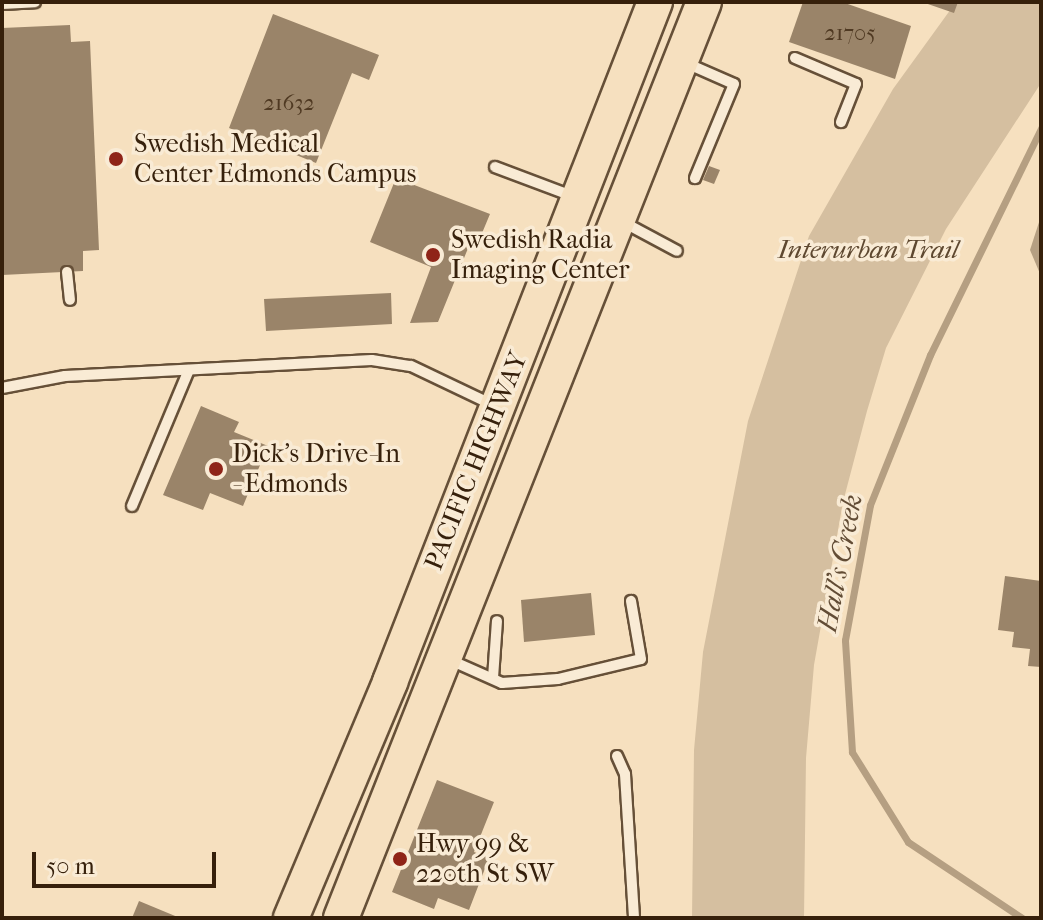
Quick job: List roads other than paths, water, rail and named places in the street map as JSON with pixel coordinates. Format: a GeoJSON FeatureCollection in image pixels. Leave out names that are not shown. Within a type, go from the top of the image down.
{"type":"FeatureCollection","features":[{"type":"Feature","properties":{"kind":"highway","name":"PACIFIC HIGHWAY"},"geometry":{"type":"LineString","coordinates":[[291,918],[582,200],[655,2]]}},
{"type":"Feature","properties":{"kind":"highway","name":"PACIFIC HIGHWAY"},"geometry":{"type":"LineString","coordinates":[[341,918],[704,2]]}},
{"type":"Feature","properties":{"kind":"lane"},"geometry":{"type":"LineString","coordinates":[[2,4],[35,2]]}},
{"type":"Feature","properties":{"kind":"lane"},"geometry":{"type":"LineString","coordinates":[[795,58],[856,84],[841,122]]}},
{"type":"Feature","properties":{"kind":"lane"},"geometry":{"type":"LineString","coordinates":[[681,61],[734,84],[695,178]]}},
{"type":"Feature","properties":{"kind":"lane"},"geometry":{"type":"LineString","coordinates":[[495,167],[582,200]]}},
{"type":"Feature","properties":{"kind":"lane"},"geometry":{"type":"LineString","coordinates":[[618,220],[677,251]]}},
{"type":"Feature","properties":{"kind":"lane"},"geometry":{"type":"LineString","coordinates":[[67,272],[70,300]]}},
{"type":"Feature","properties":{"kind":"lane"},"geometry":{"type":"LineString","coordinates":[[2,388],[65,376],[372,360],[411,366],[497,407]]}},
{"type":"Feature","properties":{"kind":"lane"},"geometry":{"type":"LineString","coordinates":[[132,506],[189,370]]}},
{"type":"Feature","properties":{"kind":"lane"},"geometry":{"type":"LineString","coordinates":[[444,657],[502,683],[558,679],[641,659],[631,601]]}},
{"type":"Feature","properties":{"kind":"lane"},"geometry":{"type":"LineString","coordinates":[[493,678],[497,621]]}},
{"type":"Feature","properties":{"kind":"lane"},"geometry":{"type":"LineString","coordinates":[[617,756],[625,774],[634,918]]}},
{"type":"Feature","properties":{"kind":"waterway","name":"Hall's Creek"},"geometry":{"type":"LineString","coordinates":[[1022,918],[908,842],[852,752],[845,640],[870,505],[930,355],[1041,128]]}},
{"type":"Feature","properties":{"kind":"place","name":"Swedish Medical Center Edmonds Campus"},"geometry":{"type":"Point","coordinates":[116,159]}},
{"type":"Feature","properties":{"kind":"place","name":"Swedish Radia Imaging Center"},"geometry":{"type":"Point","coordinates":[433,255]}},
{"type":"Feature","properties":{"kind":"place","name":"Dick's Drive-In - Edmonds"},"geometry":{"type":"Point","coordinates":[216,469]}},
{"type":"Feature","properties":{"kind":"place","name":"Hwy 99 & 220th St SW"},"geometry":{"type":"Point","coordinates":[400,859]}},
{"type":"Feature","properties":{"kind":"park label","name":"Interurban Trail"},"geometry":{"type":"Point","coordinates":[868,250]}}]}
